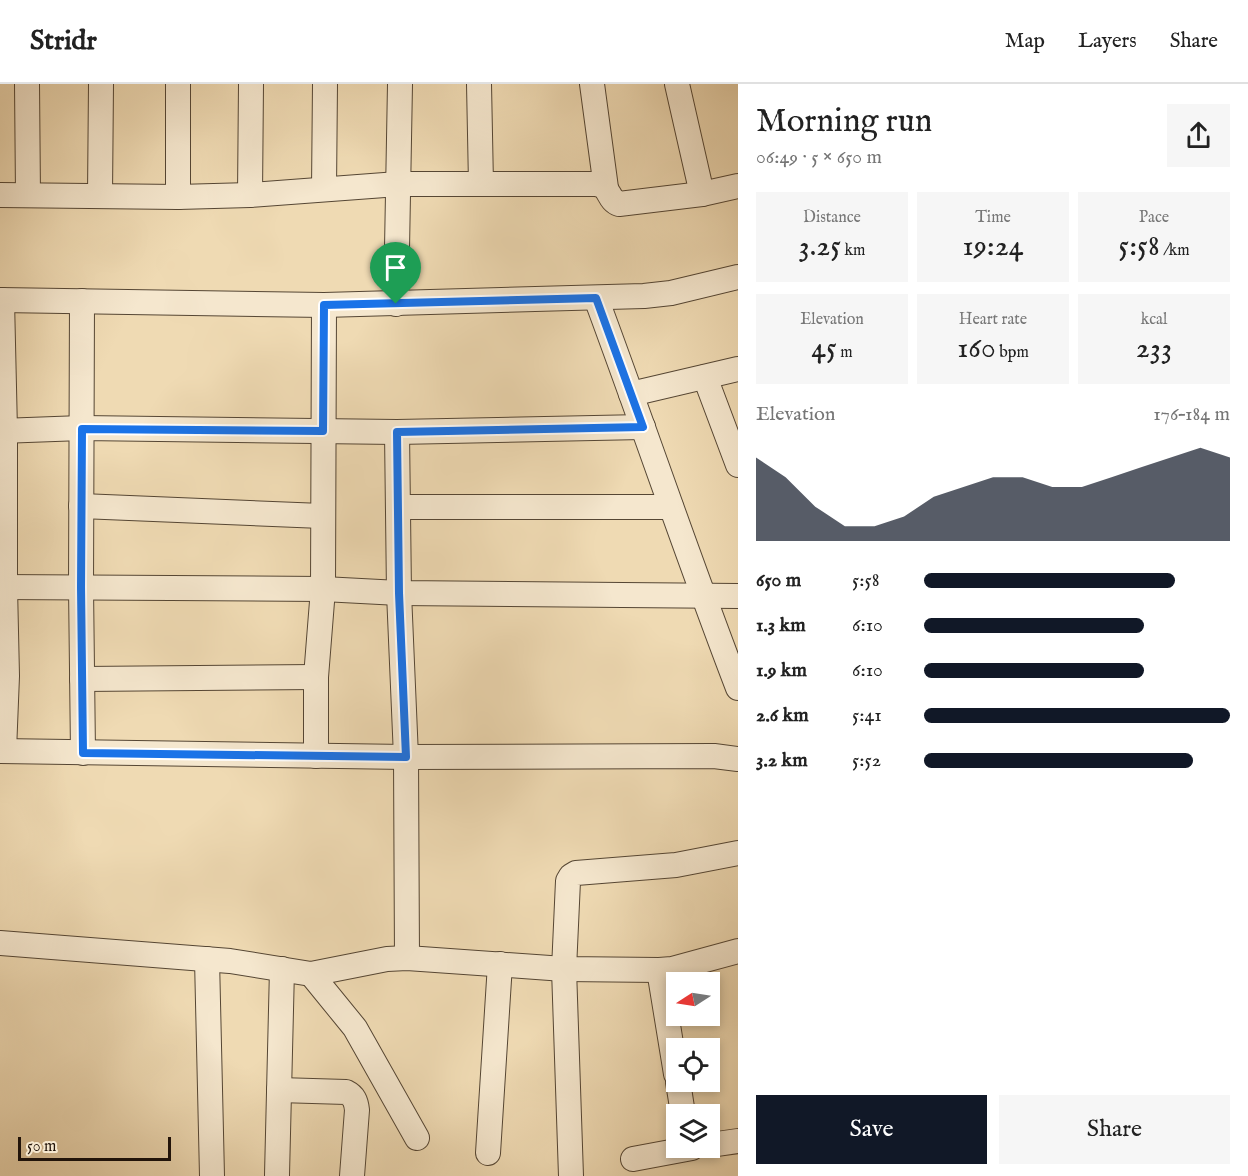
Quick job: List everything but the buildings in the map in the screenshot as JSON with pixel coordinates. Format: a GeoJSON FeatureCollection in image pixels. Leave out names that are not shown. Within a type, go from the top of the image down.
{"type":"FeatureCollection","features":[{"type":"Feature","properties":{"kind":"street"},"geometry":{"type":"LineString","coordinates":[[27,84],[28,195]]}},
{"type":"Feature","properties":{"kind":"street"},"geometry":{"type":"LineString","coordinates":[[100,195],[101,84]]}},
{"type":"Feature","properties":{"kind":"street"},"geometry":{"type":"LineString","coordinates":[[178,84],[178,197]]}},
{"type":"Feature","properties":{"kind":"street"},"geometry":{"type":"LineString","coordinates":[[250,195],[251,84]]}},
{"type":"Feature","properties":{"kind":"street"},"geometry":{"type":"LineString","coordinates":[[324,189],[326,84]]}},
{"type":"Feature","properties":{"kind":"street"},"geometry":{"type":"LineString","coordinates":[[396,304],[400,84]]}},
{"type":"Feature","properties":{"kind":"street"},"geometry":{"type":"LineString","coordinates":[[478,84],[481,184]]}},
{"type":"Feature","properties":{"kind":"street"},"geometry":{"type":"LineString","coordinates":[[592,84],[606,188],[613,201],[619,204],[702,194],[738,186]]}},
{"type":"Feature","properties":{"kind":"street"},"geometry":{"type":"LineString","coordinates":[[677,84],[702,194]]}},
{"type":"Feature","properties":{"kind":"street"},"geometry":{"type":"LineString","coordinates":[[0,195],[178,197],[250,195],[398,184],[601,184],[606,188]]}},
{"type":"Feature","properties":{"kind":"street"},"geometry":{"type":"LineString","coordinates":[[738,277],[656,295],[596,298],[324,305],[1,300],[2,751],[406,757],[714,756],[738,759]]}},
{"type":"Feature","properties":{"kind":"street"},"geometry":{"type":"LineString","coordinates":[[596,298],[702,595],[738,688]]}},
{"type":"Feature","properties":{"kind":"street"},"geometry":{"type":"LineString","coordinates":[[82,301],[83,753]]}},
{"type":"Feature","properties":{"kind":"street"},"geometry":{"type":"LineString","coordinates":[[316,756],[316,677],[323,589],[324,305]]}},
{"type":"Feature","properties":{"kind":"street"},"geometry":{"type":"LineString","coordinates":[[631,394],[738,369]]}},
{"type":"Feature","properties":{"kind":"street"},"geometry":{"type":"LineString","coordinates":[[705,377],[736,453]]}},
{"type":"Feature","properties":{"kind":"street"},"geometry":{"type":"LineString","coordinates":[[3,431],[82,429],[397,432],[643,427]]}},
{"type":"Feature","properties":{"kind":"street"},"geometry":{"type":"LineString","coordinates":[[397,432],[399,593],[406,757],[407,958]]}},
{"type":"Feature","properties":{"kind":"street"},"geometry":{"type":"LineString","coordinates":[[81,507],[322,516]]}},
{"type":"Feature","properties":{"kind":"street"},"geometry":{"type":"LineString","coordinates":[[398,507],[671,507]]}},
{"type":"Feature","properties":{"kind":"street"},"geometry":{"type":"LineString","coordinates":[[2,587],[323,589],[399,593],[738,596]]}},
{"type":"Feature","properties":{"kind":"street"},"geometry":{"type":"LineString","coordinates":[[82,679],[316,677]]}},
{"type":"Feature","properties":{"kind":"street"},"geometry":{"type":"LineString","coordinates":[[571,1176],[564,969],[568,881],[576,873],[676,866],[738,853]]}},
{"type":"Feature","properties":{"kind":"street"},"geometry":{"type":"LineString","coordinates":[[0,943],[230,961],[311,974],[387,959],[407,958],[564,969],[659,970],[672,969],[738,951]]}},
{"type":"Feature","properties":{"kind":"street"},"geometry":{"type":"LineString","coordinates":[[207,959],[212,1176]]}},
{"type":"Feature","properties":{"kind":"street"},"geometry":{"type":"LineString","coordinates":[[488,1153],[500,964]]}},
{"type":"Feature","properties":{"kind":"street"},"geometry":{"type":"LineString","coordinates":[[277,1175],[282,969]]}},
{"type":"Feature","properties":{"kind":"street"},"geometry":{"type":"LineString","coordinates":[[659,970],[670,1038]]}},
{"type":"Feature","properties":{"kind":"street"},"geometry":{"type":"LineString","coordinates":[[311,974],[355,1028],[417,1138]]}},
{"type":"Feature","properties":{"kind":"street"},"geometry":{"type":"LineString","coordinates":[[279,1090],[346,1092],[351,1095],[356,1101],[357,1110],[352,1176]]}},
{"type":"Feature","properties":{"kind":"street"},"geometry":{"type":"LineString","coordinates":[[720,1144],[738,1141]]}},
{"type":"Feature","properties":{"kind":"street"},"geometry":{"type":"LineString","coordinates":[[633,1159],[666,1153]]}},
{"type":"Feature","properties":{"kind":"route"},"geometry":{"type":"LineString","coordinates":[[596,298],[643,427],[397,432],[399,593],[406,757],[83,753],[82,429],[323,431],[324,305],[396,304],[596,298]]}}]}
